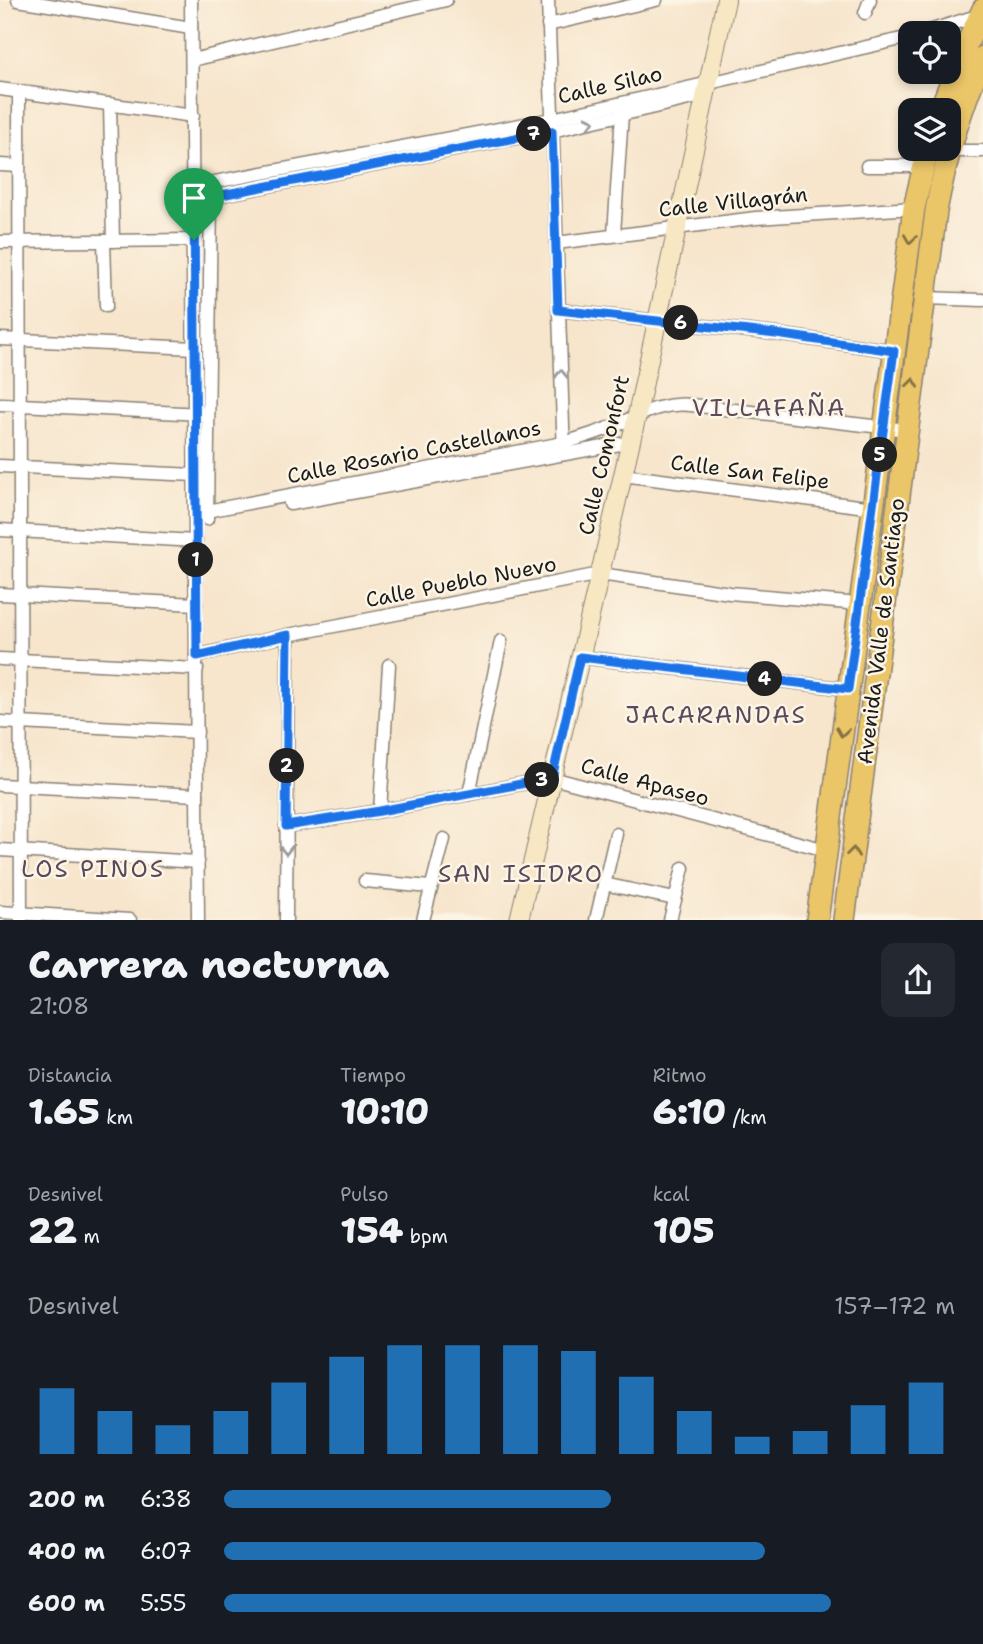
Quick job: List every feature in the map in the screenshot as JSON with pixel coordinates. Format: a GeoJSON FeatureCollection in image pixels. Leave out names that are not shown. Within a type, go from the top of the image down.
{"type":"FeatureCollection","features":[{"type":"Feature","properties":{"kind":"main road"},"geometry":{"type":"LineString","coordinates":[[945,98],[982,12]]}},
{"type":"Feature","properties":{"kind":"main road","name":"Avenida Valle de Santiago"},"geometry":{"type":"LineString","coordinates":[[961,110],[983,57]]}},
{"type":"Feature","properties":{"kind":"main road","name":"Avenida Valle de Santiago"},"geometry":{"type":"LineString","coordinates":[[817,919],[914,208],[931,161]]}},
{"type":"Feature","properties":{"kind":"main road","name":"Avenida Valle de Santiago"},"geometry":{"type":"LineString","coordinates":[[844,919],[936,211],[933,161]]}},
{"type":"Feature","properties":{"kind":"street"},"geometry":{"type":"LineString","coordinates":[[18,0],[191,28]]}},
{"type":"Feature","properties":{"kind":"street"},"geometry":{"type":"LineString","coordinates":[[191,0],[195,475],[201,516]]}},
{"type":"Feature","properties":{"kind":"street"},"geometry":{"type":"LineString","coordinates":[[192,60],[446,0]]}},
{"type":"Feature","properties":{"kind":"street"},"geometry":{"type":"LineString","coordinates":[[548,0],[563,448]]}},
{"type":"Feature","properties":{"kind":"street"},"geometry":{"type":"LineString","coordinates":[[548,24],[656,0]]}},
{"type":"Feature","properties":{"kind":"street","name":"Calle Comonfort"},"geometry":{"type":"LineString","coordinates":[[519,919],[631,442],[726,0]]}},
{"type":"Feature","properties":{"kind":"street"},"geometry":{"type":"LineString","coordinates":[[865,13],[870,0]]}},
{"type":"Feature","properties":{"kind":"street"},"geometry":{"type":"LineString","coordinates":[[957,21],[982,12]]}},
{"type":"Feature","properties":{"kind":"street","name":"Calle Silao"},"geometry":{"type":"LineString","coordinates":[[211,197],[552,125],[898,40]]}},
{"type":"Feature","properties":{"kind":"street","name":"Calle Silao"},"geometry":{"type":"LineString","coordinates":[[194,186],[622,114],[707,88]]}},
{"type":"Feature","properties":{"kind":"street"},"geometry":{"type":"LineString","coordinates":[[0,89],[193,116]]}},
{"type":"Feature","properties":{"kind":"street"},"geometry":{"type":"LineString","coordinates":[[19,91],[21,916]]}},
{"type":"Feature","properties":{"kind":"street"},"geometry":{"type":"LineString","coordinates":[[106,306],[110,104]]}},
{"type":"Feature","properties":{"kind":"street"},"geometry":{"type":"LineString","coordinates":[[614,234],[622,114]]}},
{"type":"Feature","properties":{"kind":"street"},"geometry":{"type":"LineString","coordinates":[[961,153],[983,151]]}},
{"type":"Feature","properties":{"kind":"street"},"geometry":{"type":"LineString","coordinates":[[867,166],[898,161]]}},
{"type":"Feature","properties":{"kind":"street"},"geometry":{"type":"LineString","coordinates":[[0,165],[19,166]]}},
{"type":"Feature","properties":{"kind":"street"},"geometry":{"type":"LineString","coordinates":[[194,186],[202,187],[211,197],[208,414],[201,516],[196,541],[198,919]]}},
{"type":"Feature","properties":{"kind":"street","name":"Calle Villagrán"},"geometry":{"type":"LineString","coordinates":[[556,243],[756,218],[914,208]]}},
{"type":"Feature","properties":{"kind":"street"},"geometry":{"type":"LineString","coordinates":[[0,242],[194,240]]}},
{"type":"Feature","properties":{"kind":"street"},"geometry":{"type":"LineString","coordinates":[[924,298],[983,300]]}},
{"type":"Feature","properties":{"kind":"street"},"geometry":{"type":"LineString","coordinates":[[558,310],[658,320],[894,351]]}},
{"type":"Feature","properties":{"kind":"street"},"geometry":{"type":"LineString","coordinates":[[0,339],[195,348]]}},
{"type":"Feature","properties":{"kind":"street"},"geometry":{"type":"LineString","coordinates":[[0,404],[208,414]]}},
{"type":"Feature","properties":{"kind":"street","name":"Calle Rosario Castellanos"},"geometry":{"type":"LineString","coordinates":[[563,448],[657,407],[679,404],[907,430]]}},
{"type":"Feature","properties":{"kind":"street","name":"Calle Rosario Castellanos"},"geometry":{"type":"LineString","coordinates":[[201,516],[563,448],[631,442]]}},
{"type":"Feature","properties":{"kind":"street"},"geometry":{"type":"LineString","coordinates":[[0,466],[195,475]]}},
{"type":"Feature","properties":{"kind":"street","name":"Calle San Felipe"},"geometry":{"type":"LineString","coordinates":[[623,475],[873,508]]}},
{"type":"Feature","properties":{"kind":"street"},"geometry":{"type":"LineString","coordinates":[[0,530],[196,541]]}},
{"type":"Feature","properties":{"kind":"street","name":"Calle Pueblo Nuevo"},"geometry":{"type":"LineString","coordinates":[[0,659],[197,662],[288,635],[600,574],[730,593],[860,604]]}},
{"type":"Feature","properties":{"kind":"street"},"geometry":{"type":"LineString","coordinates":[[0,594],[196,604]]}},
{"type":"Feature","properties":{"kind":"street"},"geometry":{"type":"LineString","coordinates":[[286,919],[288,635]]}},
{"type":"Feature","properties":{"kind":"street"},"geometry":{"type":"LineString","coordinates":[[469,794],[501,640]]}},
{"type":"Feature","properties":{"kind":"street"},"geometry":{"type":"LineString","coordinates":[[580,657],[848,689]]}},
{"type":"Feature","properties":{"kind":"street"},"geometry":{"type":"LineString","coordinates":[[380,811],[389,665]]}},
{"type":"Feature","properties":{"kind":"street"},"geometry":{"type":"LineString","coordinates":[[0,722],[197,732]]}},
{"type":"Feature","properties":{"kind":"street","name":"Calle Apaseo"},"geometry":{"type":"LineString","coordinates":[[286,826],[552,778],[826,850]]}},
{"type":"Feature","properties":{"kind":"street"},"geometry":{"type":"LineString","coordinates":[[0,785],[197,795]]}},
{"type":"Feature","properties":{"kind":"street"},"geometry":{"type":"LineString","coordinates":[[596,919],[616,834]]}},
{"type":"Feature","properties":{"kind":"street"},"geometry":{"type":"LineString","coordinates":[[423,919],[444,839]]}},
{"type":"Feature","properties":{"kind":"street"},"geometry":{"type":"LineString","coordinates":[[0,850],[198,862]]}},
{"type":"Feature","properties":{"kind":"street"},"geometry":{"type":"LineString","coordinates":[[670,919],[683,868]]}},
{"type":"Feature","properties":{"kind":"street"},"geometry":{"type":"LineString","coordinates":[[365,881],[430,887]]}},
{"type":"Feature","properties":{"kind":"street"},"geometry":{"type":"LineString","coordinates":[[604,884],[675,899]]}},
{"type":"Feature","properties":{"kind":"street"},"geometry":{"type":"LineString","coordinates":[[0,912],[21,916],[130,919]]}},
{"type":"Feature","properties":{"kind":"district","name":"VILLAFAÑA"},"geometry":{"type":"Point","coordinates":[769,408]}},
{"type":"Feature","properties":{"kind":"district","name":"JACARANDAS"},"geometry":{"type":"Point","coordinates":[716,715]}},
{"type":"Feature","properties":{"kind":"district","name":"LOS PINOS"},"geometry":{"type":"Point","coordinates":[93,869]}},
{"type":"Feature","properties":{"kind":"district","name":"SAN ISIDRO"},"geometry":{"type":"Point","coordinates":[521,874]}},
{"type":"Feature","properties":{"kind":"route"},"geometry":{"type":"LineString","coordinates":[[552,131],[558,310],[776,334],[894,351],[848,689],[580,657],[552,778],[286,826],[288,635],[197,656],[194,240],[194,186],[202,187],[211,197],[552,131]]}}]}
